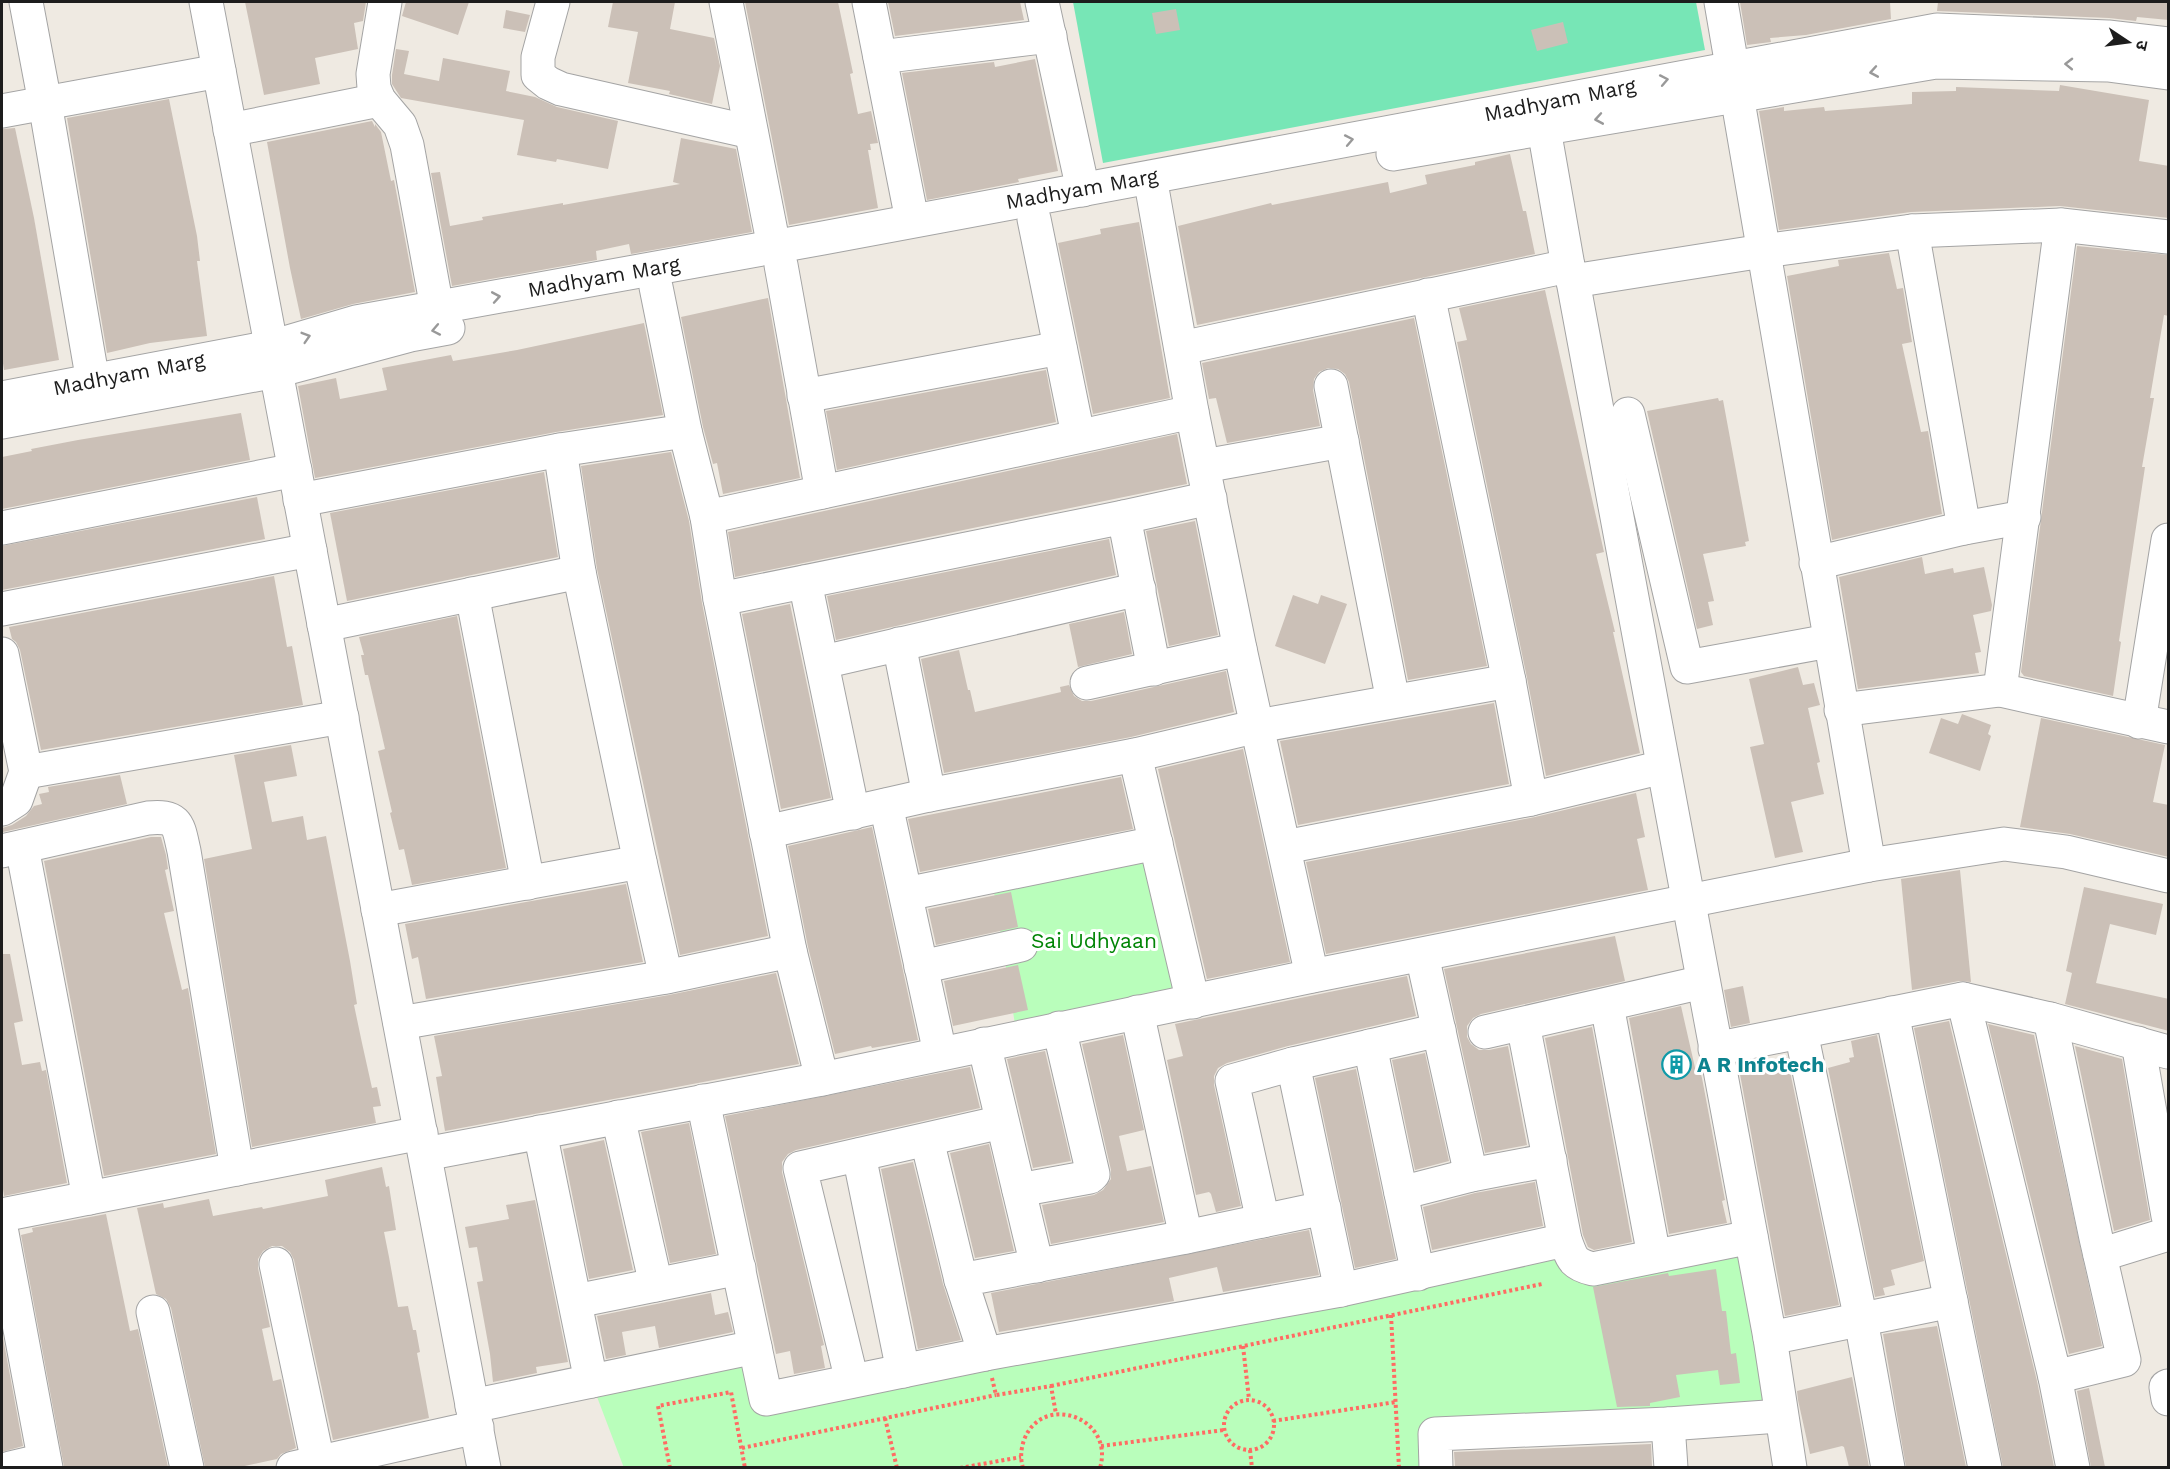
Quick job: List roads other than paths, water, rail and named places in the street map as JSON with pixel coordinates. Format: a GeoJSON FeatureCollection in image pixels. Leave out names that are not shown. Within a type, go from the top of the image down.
{"type":"FeatureCollection","features":[{"type":"Feature","properties":{"kind":"street"},"geometry":{"type":"LineString","coordinates":[[26,2],[93,381]]}},
{"type":"Feature","properties":{"kind":"street"},"geometry":{"type":"LineString","coordinates":[[206,2],[484,1467]]}},
{"type":"Feature","properties":{"kind":"street"},"geometry":{"type":"LineString","coordinates":[[385,2],[373,74],[374,88],[379,100],[400,125],[407,145],[437,308]]}},
{"type":"Feature","properties":{"kind":"street"},"geometry":{"type":"LineString","coordinates":[[553,2],[538,57],[538,75],[548,83],[561,89],[751,132]]}},
{"type":"Feature","properties":{"kind":"street"},"geometry":{"type":"LineString","coordinates":[[726,2],[778,256],[822,492]]}},
{"type":"Feature","properties":{"kind":"street"},"geometry":{"type":"LineString","coordinates":[[869,2],[912,220]]}},
{"type":"Feature","properties":{"kind":"street"},"geometry":{"type":"LineString","coordinates":[[1042,2],[1083,190]]}},
{"type":"Feature","properties":{"kind":"street"},"geometry":{"type":"LineString","coordinates":[[1721,2],[1869,865]]}},
{"type":"Feature","properties":{"kind":"street","name":"Madhyam Marg"},"geometry":{"type":"LineString","coordinates":[[2,398],[93,381],[274,359],[356,322],[778,256],[1034,219],[1153,195],[1544,129],[1937,30],[2108,37],[2169,44]]}},
{"type":"Feature","properties":{"kind":"street"},"geometry":{"type":"LineString","coordinates":[[880,57],[1050,36]]}},
{"type":"Feature","properties":{"kind":"street","name":"Madhyam Marg"},"geometry":{"type":"LineString","coordinates":[[2,422],[274,359],[656,288],[912,220],[1736,82],[1936,62],[2108,64],[2169,73]]}},
{"type":"Feature","properties":{"kind":"street"},"geometry":{"type":"LineString","coordinates":[[2,111],[219,71]]}},
{"type":"Feature","properties":{"kind":"street"},"geometry":{"type":"LineString","coordinates":[[230,130],[379,100]]}},
{"type":"Feature","properties":{"kind":"street"},"geometry":{"type":"LineString","coordinates":[[1544,129],[1770,1338],[1790,1467]]}},
{"type":"Feature","properties":{"kind":"street"},"geometry":{"type":"LineString","coordinates":[[1153,195],[1192,412],[1240,649],[1312,976]]}},
{"type":"Feature","properties":{"kind":"street"},"geometry":{"type":"LineString","coordinates":[[1034,219],[1078,435]]}},
{"type":"Feature","properties":{"kind":"street"},"geometry":{"type":"LineString","coordinates":[[1181,348],[1428,295],[1570,274],[1912,231],[2061,225],[2169,237]]}},
{"type":"Feature","properties":{"kind":"street"},"geometry":{"type":"LineString","coordinates":[[2000,690],[2061,225]]}},
{"type":"Feature","properties":{"kind":"street"},"geometry":{"type":"LineString","coordinates":[[1912,231],[1964,528]]}},
{"type":"Feature","properties":{"kind":"street"},"geometry":{"type":"LineString","coordinates":[[656,288],[686,431],[707,517],[720,599],[790,951],[822,1079]]}},
{"type":"Feature","properties":{"kind":"street"},"geometry":{"type":"LineString","coordinates":[[1428,295],[1532,799]]}},
{"type":"Feature","properties":{"kind":"street"},"geometry":{"type":"LineString","coordinates":[[804,396],[1060,348]]}},
{"type":"Feature","properties":{"kind":"street"},"geometry":{"type":"LineString","coordinates":[[1331,386],[1393,701]]}},
{"type":"Feature","properties":{"kind":"street"},"geometry":{"type":"LineString","coordinates":[[707,517],[1192,412]]}},
{"type":"Feature","properties":{"kind":"street"},"geometry":{"type":"LineString","coordinates":[[1628,414],[1687,667],[1829,641]]}},
{"type":"Feature","properties":{"kind":"street"},"geometry":{"type":"LineString","coordinates":[[2,528],[686,431]]}},
{"type":"Feature","properties":{"kind":"street"},"geometry":{"type":"LineString","coordinates":[[1203,466],[1342,441]]}},
{"type":"Feature","properties":{"kind":"street"},"geometry":{"type":"LineString","coordinates":[[560,450],[579,572],[666,977]]}},
{"type":"Feature","properties":{"kind":"street"},"geometry":{"type":"LineString","coordinates":[[720,599],[1210,498]]}},
{"type":"Feature","properties":{"kind":"street"},"geometry":{"type":"LineString","coordinates":[[1124,517],[1154,669]]}},
{"type":"Feature","properties":{"kind":"street"},"geometry":{"type":"LineString","coordinates":[[1816,564],[1964,528],[2024,517]]}},
{"type":"Feature","properties":{"kind":"street"},"geometry":{"type":"LineString","coordinates":[[2,609],[310,550]]}},
{"type":"Feature","properties":{"kind":"street"},"geometry":{"type":"LineString","coordinates":[[1841,710],[2000,690],[2154,725],[2167,559]]}},
{"type":"Feature","properties":{"kind":"street"},"geometry":{"type":"LineString","coordinates":[[324,625],[579,572]]}},
{"type":"Feature","properties":{"kind":"street"},"geometry":{"type":"LineString","coordinates":[[805,582],[853,813]]}},
{"type":"Feature","properties":{"kind":"street"},"geometry":{"type":"LineString","coordinates":[[823,662],[1139,589]]}},
{"type":"Feature","properties":{"kind":"street"},"geometry":{"type":"LineString","coordinates":[[472,594],[528,883]]}},
{"type":"Feature","properties":{"kind":"street"},"geometry":{"type":"LineString","coordinates":[[899,644],[929,795]]}},
{"type":"Feature","properties":{"kind":"street"},"geometry":{"type":"LineString","coordinates":[[1087,683],[1240,649]]}},
{"type":"Feature","properties":{"kind":"street"},"geometry":{"type":"LineString","coordinates":[[2,654],[26,772],[16,800],[2,808]]}},
{"type":"Feature","properties":{"kind":"street"},"geometry":{"type":"LineString","coordinates":[[766,832],[929,795],[1135,755],[1258,726],[1509,681]]}},
{"type":"Feature","properties":{"kind":"street"},"geometry":{"type":"LineString","coordinates":[[26,772],[342,717]]}},
{"type":"Feature","properties":{"kind":"street"},"geometry":{"type":"LineString","coordinates":[[1135,755],[1192,1002]]}},
{"type":"Feature","properties":{"kind":"street"},"geometry":{"type":"LineString","coordinates":[[1285,847],[1532,799],[1663,767]]}},
{"type":"Feature","properties":{"kind":"street"},"geometry":{"type":"LineString","coordinates":[[886,805],[940,1053]]}},
{"type":"Feature","properties":{"kind":"street"},"geometry":{"type":"LineString","coordinates":[[88,1198],[12,849],[148,818],[163,817],[173,820],[178,826],[237,1169]]}},
{"type":"Feature","properties":{"kind":"street"},"geometry":{"type":"LineString","coordinates":[[906,894],[1156,843]]}},
{"type":"Feature","properties":{"kind":"street"},"geometry":{"type":"LineString","coordinates":[[2,1215],[237,1169],[423,1143],[540,1132],[822,1079],[1312,976],[1869,865],[2004,844],[2066,852],[2169,876]]}},
{"type":"Feature","properties":{"kind":"street"},"geometry":{"type":"LineString","coordinates":[[378,910],[640,862]]}},
{"type":"Feature","properties":{"kind":"street"},"geometry":{"type":"LineString","coordinates":[[921,967],[1021,945]]}},
{"type":"Feature","properties":{"kind":"street"},"geometry":{"type":"LineString","coordinates":[[400,1023],[666,977],[790,951]]}},
{"type":"Feature","properties":{"kind":"street"},"geometry":{"type":"LineString","coordinates":[[1422,955],[1470,1175]]}},
{"type":"Feature","properties":{"kind":"street"},"geometry":{"type":"LineString","coordinates":[[1485,1032],[1703,982]]}},
{"type":"Feature","properties":{"kind":"street"},"geometry":{"type":"LineString","coordinates":[[1715,1048],[1963,999],[2050,1019],[2153,1048],[2169,1216]]}},
{"type":"Feature","properties":{"kind":"street"},"geometry":{"type":"LineString","coordinates":[[1963,999],[2055,1377],[2073,1467]]}},
{"type":"Feature","properties":{"kind":"street"},"geometry":{"type":"LineString","coordinates":[[1606,1005],[1654,1256]]}},
{"type":"Feature","properties":{"kind":"street"},"geometry":{"type":"LineString","coordinates":[[1137,1012],[1186,1237]]}},
{"type":"Feature","properties":{"kind":"street"},"geometry":{"type":"LineString","coordinates":[[1892,1013],[1985,1467]]}},
{"type":"Feature","properties":{"kind":"street"},"geometry":{"type":"LineString","coordinates":[[2050,1019],[2124,1360],[2055,1377]]}},
{"type":"Feature","properties":{"kind":"street"},"geometry":{"type":"LineString","coordinates":[[1523,1024],[1565,1240],[1573,1260],[1579,1266],[1593,1269],[1751,1237]]}},
{"type":"Feature","properties":{"kind":"street"},"geometry":{"type":"LineString","coordinates":[[1019,1190],[1090,1177],[1093,1174],[1059,1029]]}},
{"type":"Feature","properties":{"kind":"street"},"geometry":{"type":"LineString","coordinates":[[1263,1221],[1232,1081],[1293,1064],[1439,1030]]}},
{"type":"Feature","properties":{"kind":"street"},"geometry":{"type":"LineString","coordinates":[[1801,1032],[1862,1320],[1888,1467]]}},
{"type":"Feature","properties":{"kind":"street"},"geometry":{"type":"LineString","coordinates":[[984,1044],[1037,1266]]}},
{"type":"Feature","properties":{"kind":"street"},"geometry":{"type":"LineString","coordinates":[[1370,1046],[1418,1274]]}},
{"type":"Feature","properties":{"kind":"street"},"geometry":{"type":"LineString","coordinates":[[1293,1064],[1341,1290]]}},
{"type":"Feature","properties":{"kind":"street"},"geometry":{"type":"LineString","coordinates":[[703,1101],[766,1399],[985,1354],[1341,1290],[1565,1240]]}},
{"type":"Feature","properties":{"kind":"street"},"geometry":{"type":"LineString","coordinates":[[618,1117],[656,1285]]}},
{"type":"Feature","properties":{"kind":"street"},"geometry":{"type":"LineString","coordinates":[[852,1381],[800,1168],[1002,1122]]}},
{"type":"Feature","properties":{"kind":"street"},"geometry":{"type":"LineString","coordinates":[[540,1132],[591,1381]]}},
{"type":"Feature","properties":{"kind":"street"},"geometry":{"type":"LineString","coordinates":[[927,1140],[946,1225],[985,1354]]}},
{"type":"Feature","properties":{"kind":"street"},"geometry":{"type":"LineString","coordinates":[[859,1155],[903,1371]]}},
{"type":"Feature","properties":{"kind":"street"},"geometry":{"type":"LineString","coordinates":[[1401,1193],[1470,1175],[1550,1160]]}},
{"type":"Feature","properties":{"kind":"street"},"geometry":{"type":"LineString","coordinates":[[961,1280],[1324,1208]]}},
{"type":"Feature","properties":{"kind":"street"},"geometry":{"type":"LineString","coordinates":[[2,1233],[45,1464],[10,1467]]}},
{"type":"Feature","properties":{"kind":"street"},"geometry":{"type":"LineString","coordinates":[[2100,1255],[2169,1234]]}},
{"type":"Feature","properties":{"kind":"street"},"geometry":{"type":"LineString","coordinates":[[276,1264],[306,1465],[591,1381],[755,1347]]}},
{"type":"Feature","properties":{"kind":"street"},"geometry":{"type":"LineString","coordinates":[[576,1301],[739,1268]]}},
{"type":"Feature","properties":{"kind":"street"},"geometry":{"type":"LineString","coordinates":[[1770,1338],[1951,1301]]}},
{"type":"Feature","properties":{"kind":"street"},"geometry":{"type":"LineString","coordinates":[[153,1312],[187,1467]]}},
{"type":"Feature","properties":{"kind":"street"},"geometry":{"type":"LineString","coordinates":[[2169,1386],[2166,1387],[2169,1399]]}},
{"type":"Feature","properties":{"kind":"street"},"geometry":{"type":"LineString","coordinates":[[1436,1467],[1435,1434],[1668,1424],[1781,1416]]}},
{"type":"Feature","properties":{"kind":"street"},"geometry":{"type":"LineString","coordinates":[[1668,1424],[1671,1467]]}},
{"type":"Feature","properties":{"kind":"place","name":"A R Infotech"},"geometry":{"type":"Point","coordinates":[1676,1065]}},
{"type":"Feature","properties":{"kind":"park label","name":"Sai Udhyaan"},"geometry":{"type":"Point","coordinates":[1094,941]}}]}
